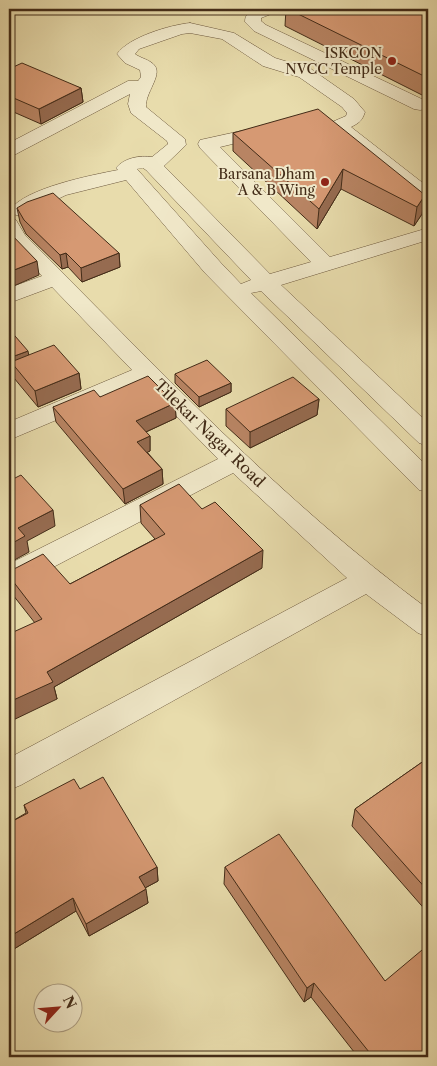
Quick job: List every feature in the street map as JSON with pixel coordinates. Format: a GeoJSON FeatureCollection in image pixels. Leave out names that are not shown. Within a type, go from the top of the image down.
{"type":"FeatureCollection","features":[{"type":"Feature","properties":{"kind":"street"},"geometry":{"type":"LineString","coordinates":[[271,9],[253,16],[253,22],[260,28],[420,115]]}},
{"type":"Feature","properties":{"kind":"street"},"geometry":{"type":"LineString","coordinates":[[153,166],[177,145],[176,139],[137,109],[136,100],[149,77],[148,68],[125,54],[132,46],[180,28],[190,28],[228,36],[269,62],[305,73],[348,103],[356,112],[354,119],[332,121],[428,196]]}},
{"type":"Feature","properties":{"kind":"street"},"geometry":{"type":"LineString","coordinates":[[9,150],[134,85]]}},
{"type":"Feature","properties":{"kind":"street"},"geometry":{"type":"LineString","coordinates":[[289,125],[207,144],[324,264]]}},
{"type":"Feature","properties":{"kind":"street"},"geometry":{"type":"LineString","coordinates":[[428,437],[266,283],[153,166],[147,162],[132,164],[126,168],[213,268],[428,483]]}},
{"type":"Feature","properties":{"kind":"street"},"geometry":{"type":"LineString","coordinates":[[9,218],[22,209],[56,192],[101,178],[130,173]]}},
{"type":"Feature","properties":{"kind":"street","name":"Tilekar Nagar Road"},"geometry":{"type":"LineString","coordinates":[[9,224],[17,238],[235,461],[368,580],[428,625]]}},
{"type":"Feature","properties":{"kind":"street"},"geometry":{"type":"LineString","coordinates":[[237,291],[428,234]]}},
{"type":"Feature","properties":{"kind":"street"},"geometry":{"type":"LineString","coordinates":[[9,296],[56,278]]}},
{"type":"Feature","properties":{"kind":"street"},"geometry":{"type":"LineString","coordinates":[[9,432],[148,372]]}},
{"type":"Feature","properties":{"kind":"street"},"geometry":{"type":"LineString","coordinates":[[9,576],[235,461]]}},
{"type":"Feature","properties":{"kind":"street"},"geometry":{"type":"LineString","coordinates":[[9,775],[368,580]]}},
{"type":"Feature","properties":{"kind":"building","name":"ISKCON NVCC Temple"},"geometry":{"type":"Polygon","coordinates":[[[288,9],[428,9],[428,78],[288,9]]]}},
{"type":"Feature","properties":{"kind":"building"},"geometry":{"type":"Polygon","coordinates":[[[22,63],[81,88],[39,109],[9,96],[9,69],[22,63]]]}},
{"type":"Feature","properties":{"kind":"building"},"geometry":{"type":"Polygon","coordinates":[[[318,109],[425,195],[417,207],[343,169],[319,209],[233,133],[318,109]]]}},
{"type":"Feature","properties":{"kind":"building"},"geometry":{"type":"Polygon","coordinates":[[[53,193],[119,253],[81,268],[66,253],[60,255],[24,220],[17,208],[27,202],[53,193]]]}},
{"type":"Feature","properties":{"kind":"building"},"geometry":{"type":"Polygon","coordinates":[[[9,232],[37,261],[9,272],[9,232]]]}},
{"type":"Feature","properties":{"kind":"building"},"geometry":{"type":"Polygon","coordinates":[[[9,329],[28,351],[9,358],[9,329]]]}},
{"type":"Feature","properties":{"kind":"building"},"geometry":{"type":"Polygon","coordinates":[[[54,345],[79,373],[35,391],[11,362],[54,345]]]}},
{"type":"Feature","properties":{"kind":"building"},"geometry":{"type":"Polygon","coordinates":[[[207,360],[231,383],[199,397],[175,374],[207,360]]]}},
{"type":"Feature","properties":{"kind":"building"},"geometry":{"type":"Polygon","coordinates":[[[148,376],[175,403],[136,421],[150,436],[137,442],[162,469],[123,489],[53,407],[94,390],[100,397],[148,376]]]}},
{"type":"Feature","properties":{"kind":"building"},"geometry":{"type":"Polygon","coordinates":[[[293,377],[319,399],[250,432],[226,409],[293,377]]]}},
{"type":"Feature","properties":{"kind":"building"},"geometry":{"type":"Polygon","coordinates":[[[21,475],[53,510],[18,528],[25,536],[9,545],[9,481],[21,475]]]}},
{"type":"Feature","properties":{"kind":"building"},"geometry":{"type":"Polygon","coordinates":[[[179,484],[202,509],[215,502],[263,550],[47,672],[53,682],[9,702],[9,634],[42,619],[9,576],[9,570],[43,554],[70,584],[165,534],[140,505],[179,484]]]}},
{"type":"Feature","properties":{"kind":"building"},"geometry":{"type":"Polygon","coordinates":[[[428,758],[428,891],[355,809],[428,758]]]}},
{"type":"Feature","properties":{"kind":"building"},"geometry":{"type":"Polygon","coordinates":[[[103,777],[157,867],[139,877],[146,889],[86,924],[73,898],[9,937],[9,823],[28,813],[24,805],[74,779],[80,789],[103,777]]]}},
{"type":"Feature","properties":{"kind":"building"},"geometry":{"type":"Polygon","coordinates":[[[279,834],[385,981],[428,945],[428,1057],[373,1057],[314,983],[307,988],[225,867],[279,834]]]}},
{"type":"Feature","properties":{"kind":"place","name":"ISKCON NVCC Temple"},"geometry":{"type":"Point","coordinates":[392,61]}},
{"type":"Feature","properties":{"kind":"place","name":"Barsana Dham A & B Wing"},"geometry":{"type":"Point","coordinates":[325,182]}}]}
